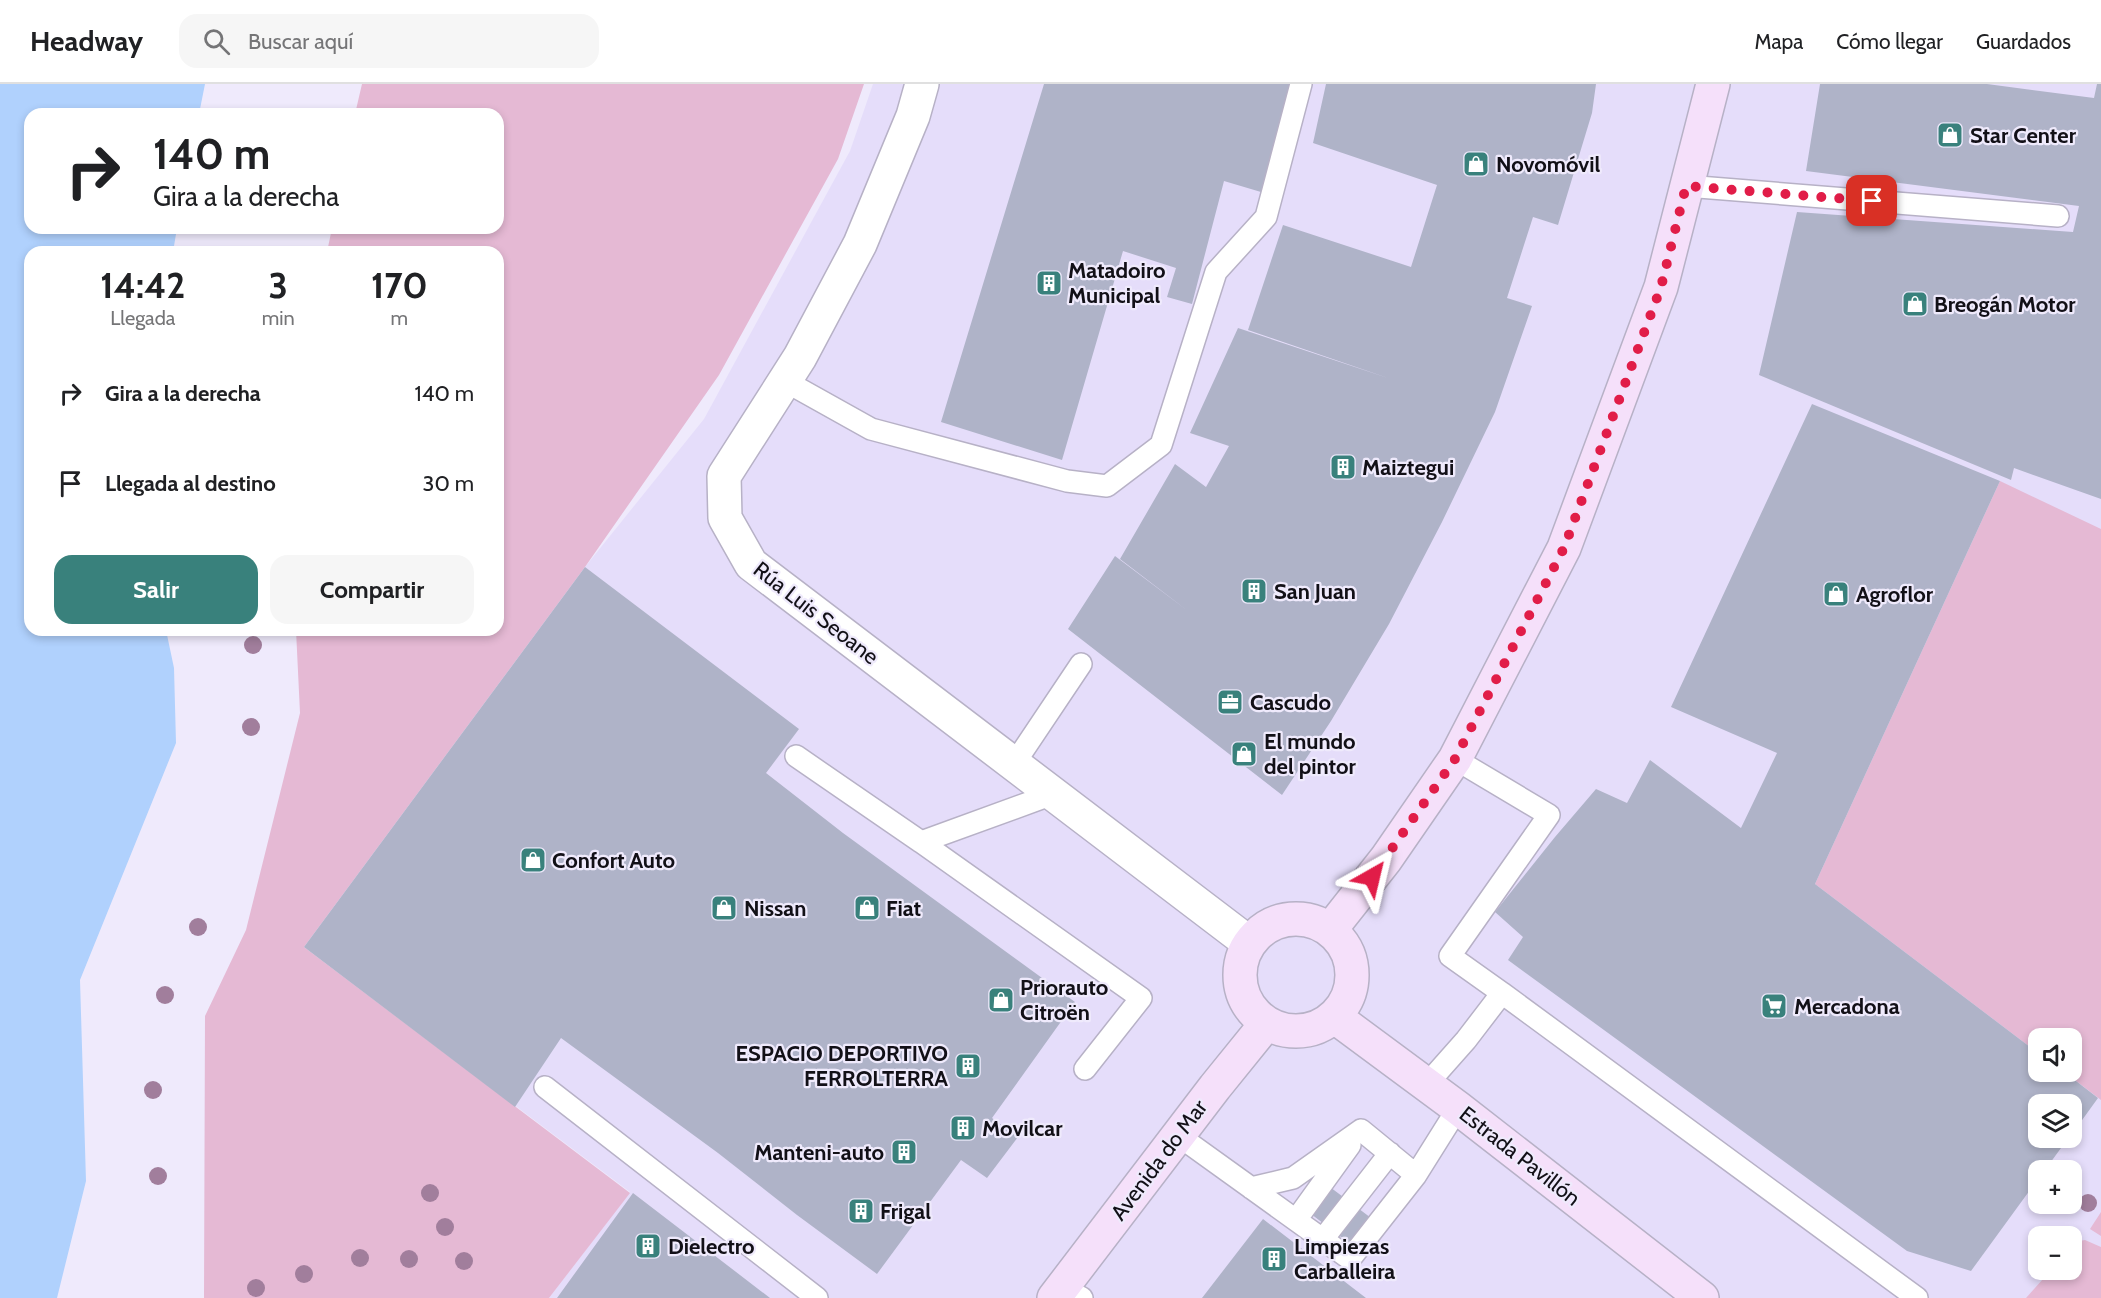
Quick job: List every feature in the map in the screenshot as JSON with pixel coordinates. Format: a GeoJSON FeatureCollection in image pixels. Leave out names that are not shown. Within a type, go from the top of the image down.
{"type":"FeatureCollection","features":[{"type":"Feature","properties":{"kind":"street","name":"Rúa Luis Seoane"},"geometry":{"type":"LineString","coordinates":[[922,84],[913,116],[860,244],[800,357],[724,476],[725,518],[751,564],[1249,943]]}},
{"type":"Feature","properties":{"kind":"street"},"geometry":{"type":"LineString","coordinates":[[1330,930],[1386,859],[1455,759],[1564,548],[1661,287],[1713,84]]}},
{"type":"Feature","properties":{"kind":"street"},"geometry":{"type":"LineString","coordinates":[[1291,918],[1314,921],[1330,930],[1343,944],[1351,961],[1352,980],[1348,998],[1335,1017],[1323,1025],[1305,1031],[1286,1031],[1266,1024],[1254,1014],[1244,999],[1239,985],[1242,956],[1249,943],[1258,932],[1268,926],[1291,918]]}},
{"type":"Feature","properties":{"kind":"street","name":"Estrada Pavillón"},"geometry":{"type":"LineString","coordinates":[[1335,1017],[1427,1084],[1702,1298]]}},
{"type":"Feature","properties":{"kind":"street","name":"Avenida do Mar"},"geometry":{"type":"LineString","coordinates":[[1066,1294],[1215,1087],[1266,1024]]}},
{"type":"Feature","properties":{"kind":"lane"},"geometry":{"type":"LineString","coordinates":[[785,381],[871,429],[1067,482],[1107,486],[1161,445],[1216,272],[1266,217],[1301,84]]}},
{"type":"Feature","properties":{"kind":"lane"},"geometry":{"type":"LineString","coordinates":[[1686,186],[2058,216]]}},
{"type":"Feature","properties":{"kind":"lane"},"geometry":{"type":"LineString","coordinates":[[1014,764],[1081,664]]}},
{"type":"Feature","properties":{"kind":"lane"},"geometry":{"type":"LineString","coordinates":[[796,756],[1141,998],[1085,1069]]}},
{"type":"Feature","properties":{"kind":"lane"},"geometry":{"type":"LineString","coordinates":[[1455,759],[1549,815],[1450,956],[1917,1298]]}},
{"type":"Feature","properties":{"kind":"lane"},"geometry":{"type":"LineString","coordinates":[[921,842],[1053,794]]}},
{"type":"Feature","properties":{"kind":"lane"},"geometry":{"type":"LineString","coordinates":[[1427,1084],[1502,993]]}},
{"type":"Feature","properties":{"kind":"lane"},"geometry":{"type":"LineString","coordinates":[[545,1087],[817,1298]]}},
{"type":"Feature","properties":{"kind":"lane"},"geometry":{"type":"LineString","coordinates":[[1179,1136],[1350,1259],[1416,1175],[1458,1108]]}},
{"type":"Feature","properties":{"kind":"lane"},"geometry":{"type":"LineString","coordinates":[[1251,1188],[1293,1178],[1361,1130]]}},
{"type":"Feature","properties":{"kind":"lane"},"geometry":{"type":"LineString","coordinates":[[1361,1130],[1416,1175]]}},
{"type":"Feature","properties":{"kind":"lane"},"geometry":{"type":"LineString","coordinates":[[1296,1220],[1361,1130]]}},
{"type":"Feature","properties":{"kind":"lane"},"geometry":{"type":"LineString","coordinates":[[1323,1239],[1390,1153]]}},
{"type":"Feature","properties":{"kind":"shaded area"},"geometry":{"type":"Polygon","coordinates":[[[362,84],[864,84],[838,159],[719,375],[585,567],[304,947],[630,1193],[549,1298],[204,1298],[205,1016],[246,930],[300,713],[296,636],[504,636],[504,246],[328,246],[331,234],[504,234],[504,108],[356,108],[362,84]]]}},
{"type":"Feature","properties":{"kind":"shaded area"},"geometry":{"type":"Polygon","coordinates":[[[873,84],[2101,84],[2101,1298],[549,1298],[630,1192],[304,947],[585,567],[704,419],[850,151],[873,84]]]}},
{"type":"Feature","properties":{"kind":"shaded area"},"geometry":{"type":"Polygon","coordinates":[[[2000,481],[2101,529],[2101,1100],[2077,1082],[2082,1082],[2082,1028],[2028,1028],[2028,1045],[1815,884],[2000,481]]]}},
{"type":"Feature","properties":{"kind":"shaded area"},"geometry":{"type":"Polygon","coordinates":[[[2101,1212],[2101,1236],[2090,1229],[2101,1212]]]}},
{"type":"Feature","properties":{"kind":"shaded area"},"geometry":{"type":"Polygon","coordinates":[[[2082,1240],[2101,1247],[2101,1298],[2026,1298],[2042,1280],[2082,1280],[2082,1240]]]}},
{"type":"Feature","properties":{"kind":"water"},"geometry":{"type":"Polygon","coordinates":[[[0,84],[205,84],[200,108],[24,108],[24,234],[176,234],[174,246],[24,246],[24,636],[167,636],[174,668],[176,743],[80,980],[86,1181],[57,1298],[0,1298],[0,84]]]}},
{"type":"Feature","properties":{"kind":"building","name":"Matadoiro Municipal"},"geometry":{"type":"Polygon","coordinates":[[[1044,84],[1293,84],[1261,192],[1224,181],[1192,304],[1167,297],[1176,268],[1123,251],[1062,460],[941,422],[1044,84]]]}},
{"type":"Feature","properties":{"kind":"building"},"geometry":{"type":"Polygon","coordinates":[[[1326,84],[1596,84],[1592,113],[1558,225],[1533,217],[1507,298],[1532,306],[1495,412],[1389,624],[1331,721],[1282,795],[1068,629],[1115,556],[1188,611],[1120,559],[1175,464],[1206,487],[1229,446],[1190,433],[1238,328],[1388,378],[1248,330],[1283,225],[1411,267],[1437,185],[1313,143],[1326,84]]]}},
{"type":"Feature","properties":{"kind":"building"},"geometry":{"type":"Polygon","coordinates":[[[1820,84],[1987,84],[2094,98],[2097,84],[2101,84],[2101,499],[2014,468],[2011,480],[1759,375],[1797,212],[2073,232],[2079,206],[1806,171],[1820,84]]]}},
{"type":"Feature","properties":{"kind":"building","name":"Mercadona"},"geometry":{"type":"Polygon","coordinates":[[[1812,404],[2000,481],[1815,884],[2028,1045],[2028,1082],[2077,1082],[2098,1098],[2082,1120],[2082,1094],[2028,1094],[2028,1148],[2061,1148],[2052,1160],[2028,1160],[2028,1193],[1971,1271],[1907,1251],[1508,960],[1523,937],[1495,912],[1596,789],[1627,803],[1650,760],[1741,828],[1777,753],[1671,707],[1812,404]]]}},
{"type":"Feature","properties":{"kind":"building"},"geometry":{"type":"Polygon","coordinates":[[[585,567],[799,729],[766,773],[843,833],[1075,1002],[992,1118],[1018,1137],[987,1178],[961,1160],[877,1274],[718,1153],[561,1038],[515,1107],[304,947],[585,567]]]}},
{"type":"Feature","properties":{"kind":"building"},"geometry":{"type":"Polygon","coordinates":[[[1318,1178],[1383,1227],[1362,1253],[1298,1204],[1318,1178]]]}},
{"type":"Feature","properties":{"kind":"building","name":"Dielectro"},"geometry":{"type":"Polygon","coordinates":[[[633,1193],[770,1298],[557,1298],[633,1193]]]}},
{"type":"Feature","properties":{"kind":"building","name":"Limpiezas Carballeira"},"geometry":{"type":"Polygon","coordinates":[[[1263,1219],[1366,1298],[1202,1298],[1263,1219]]]}},
{"type":"Feature","properties":{"kind":"place","name":"Star Center"},"geometry":{"type":"Point","coordinates":[1950,135]}},
{"type":"Feature","properties":{"kind":"place","name":"Novomóvil"},"geometry":{"type":"Point","coordinates":[1476,164]}},
{"type":"Feature","properties":{"kind":"place","name":"Matadoiro Municipal"},"geometry":{"type":"Point","coordinates":[1049,283]}},
{"type":"Feature","properties":{"kind":"place","name":"Breogán Motor"},"geometry":{"type":"Point","coordinates":[1915,304]}},
{"type":"Feature","properties":{"kind":"place","name":"Maiztegui"},"geometry":{"type":"Point","coordinates":[1343,467]}},
{"type":"Feature","properties":{"kind":"place","name":"San Juan"},"geometry":{"type":"Point","coordinates":[1254,591]}},
{"type":"Feature","properties":{"kind":"place","name":"Agroflor"},"geometry":{"type":"Point","coordinates":[1836,594]}},
{"type":"Feature","properties":{"kind":"place","name":"Cascudo"},"geometry":{"type":"Point","coordinates":[1230,702]}},
{"type":"Feature","properties":{"kind":"place","name":"El mundo del pintor"},"geometry":{"type":"Point","coordinates":[1244,754]}},
{"type":"Feature","properties":{"kind":"place","name":"Confort Auto"},"geometry":{"type":"Point","coordinates":[533,860]}},
{"type":"Feature","properties":{"kind":"place","name":"Nissan"},"geometry":{"type":"Point","coordinates":[724,908]}},
{"type":"Feature","properties":{"kind":"place","name":"Fiat"},"geometry":{"type":"Point","coordinates":[867,908]}},
{"type":"Feature","properties":{"kind":"place","name":"Priorauto Citroën"},"geometry":{"type":"Point","coordinates":[1001,1000]}},
{"type":"Feature","properties":{"kind":"place","name":"Mercadona"},"geometry":{"type":"Point","coordinates":[1774,1006]}},
{"type":"Feature","properties":{"kind":"place","name":"ESPACIO DEPORTIVO FERROLTERRA"},"geometry":{"type":"Point","coordinates":[968,1066]}},
{"type":"Feature","properties":{"kind":"place","name":"Movilcar"},"geometry":{"type":"Point","coordinates":[963,1128]}},
{"type":"Feature","properties":{"kind":"place","name":"Manteni-auto"},"geometry":{"type":"Point","coordinates":[904,1152]}},
{"type":"Feature","properties":{"kind":"place","name":"Frigal"},"geometry":{"type":"Point","coordinates":[861,1211]}},
{"type":"Feature","properties":{"kind":"place","name":"Dielectro"},"geometry":{"type":"Point","coordinates":[648,1246]}},
{"type":"Feature","properties":{"kind":"place","name":"Limpiezas Carballeira"},"geometry":{"type":"Point","coordinates":[1274,1259]}},
{"type":"Feature","properties":{"kind":"route"},"geometry":{"type":"LineString","coordinates":[[1372,877],[1455,759],[1564,548],[1661,287],[1686,186],[1872,201]]}}]}
